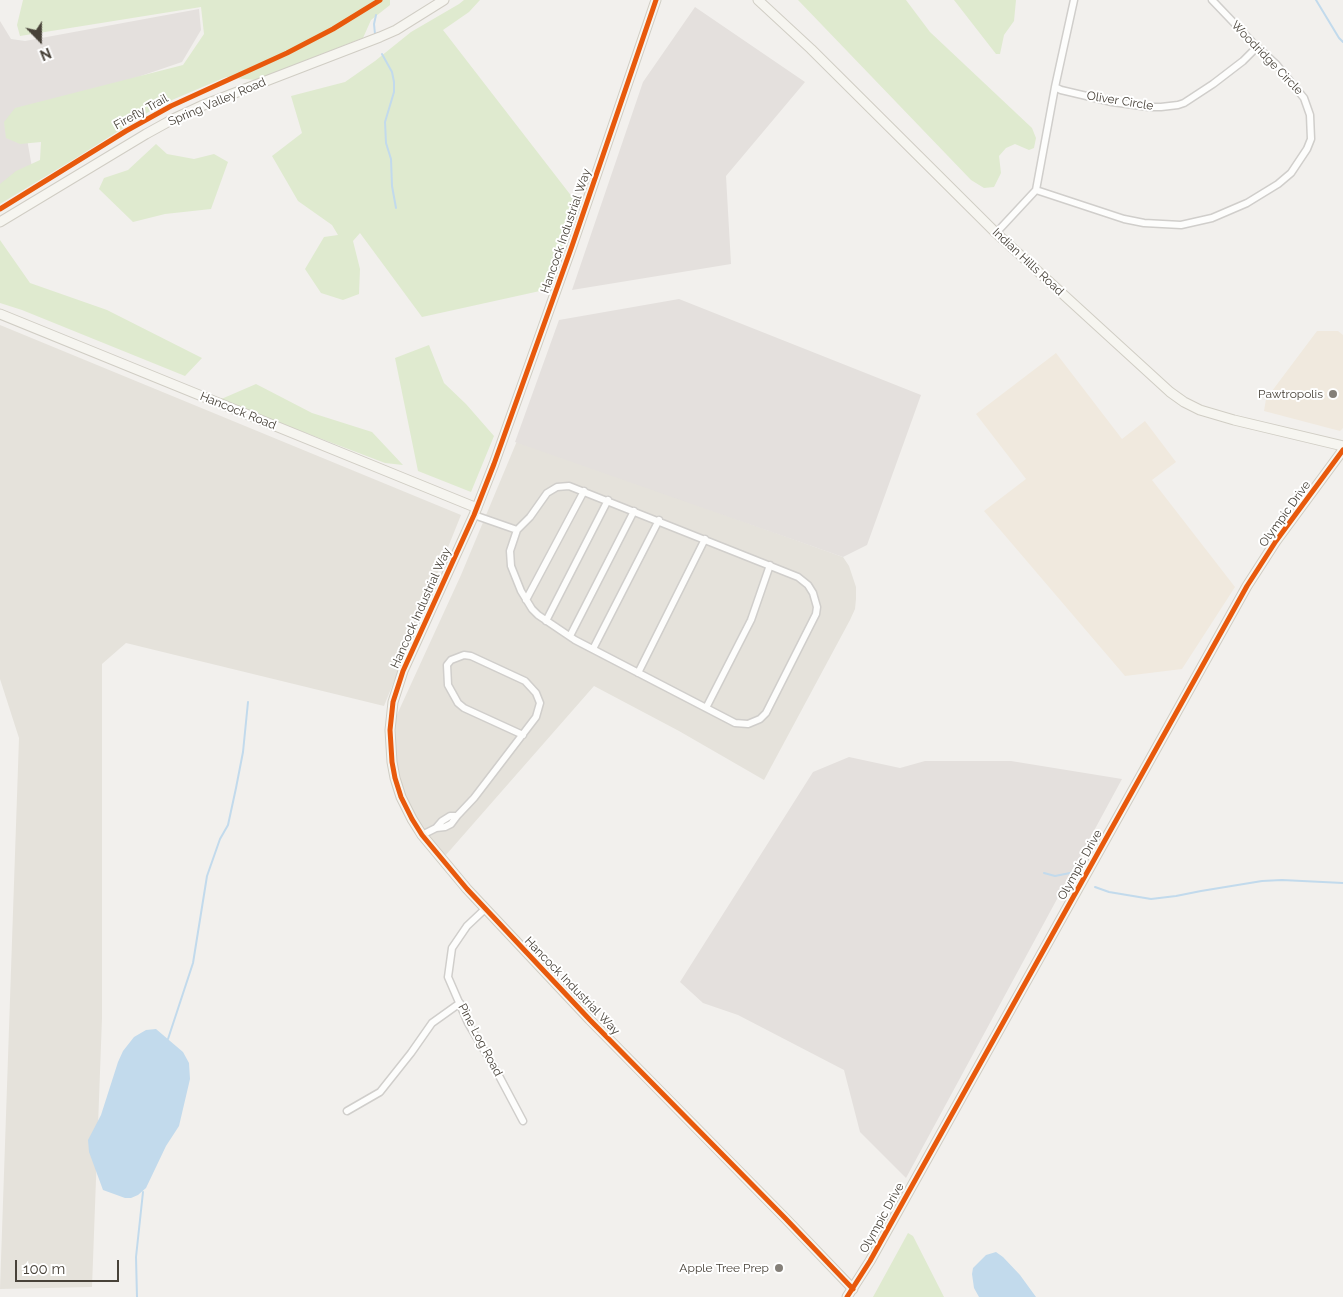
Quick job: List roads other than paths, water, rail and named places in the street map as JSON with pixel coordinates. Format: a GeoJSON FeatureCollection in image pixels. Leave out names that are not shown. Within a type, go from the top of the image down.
{"type":"FeatureCollection","features":[{"type":"Feature","properties":{"kind":"street","name":"Spring Valley Road"},"geometry":{"type":"LineString","coordinates":[[0,222],[175,118],[201,106],[380,37],[432,9],[444,0]]}},
{"type":"Feature","properties":{"kind":"street","name":"Hancock Industrial Way"},"geometry":{"type":"LineString","coordinates":[[656,0],[562,274],[494,464],[475,511],[402,671],[393,702],[390,746],[395,778],[406,808],[422,835],[485,909],[590,1020],[785,1218],[850,1293]]}},
{"type":"Feature","properties":{"kind":"street","name":"Indian Hills Road"},"geometry":{"type":"LineString","coordinates":[[758,0],[811,49],[996,233],[1170,392],[1200,410],[1343,446]]}},
{"type":"Feature","properties":{"kind":"street"},"geometry":{"type":"LineString","coordinates":[[996,233],[1036,190],[1055,87],[1074,0]]}},
{"type":"Feature","properties":{"kind":"street","name":"Woodridge Circle"},"geometry":{"type":"LineString","coordinates":[[1036,190],[1124,219],[1144,223],[1181,225],[1212,218],[1247,203],[1278,184],[1291,173],[1307,149],[1311,139],[1308,105],[1301,93],[1276,64],[1257,48],[1212,0]]}},
{"type":"Feature","properties":{"kind":"street","name":"Oliver Circle"},"geometry":{"type":"LineString","coordinates":[[1055,87],[1060,90],[1112,102],[1148,107],[1178,105],[1213,84],[1257,48]]}},
{"type":"Feature","properties":{"kind":"street","name":"Hancock Road"},"geometry":{"type":"LineString","coordinates":[[0,314],[475,511]]}},
{"type":"Feature","properties":{"kind":"street","name":"Olympic Drive"},"geometry":{"type":"LineString","coordinates":[[850,1293],[870,1261],[1247,586],[1276,541],[1343,450]]}},
{"type":"Feature","properties":{"kind":"street"},"geometry":{"type":"LineString","coordinates":[[569,486],[608,500],[790,572],[804,580],[813,593],[817,607],[816,614],[766,712],[760,719],[740,725],[593,649],[546,621],[532,609],[514,575],[510,559],[512,544],[517,530],[530,517],[547,493],[557,487],[569,486]]}},
{"type":"Feature","properties":{"kind":"street"},"geometry":{"type":"LineString","coordinates":[[526,600],[584,491]]}},
{"type":"Feature","properties":{"kind":"street"},"geometry":{"type":"LineString","coordinates":[[546,621],[608,500]]}},
{"type":"Feature","properties":{"kind":"street"},"geometry":{"type":"LineString","coordinates":[[475,511],[517,530]]}},
{"type":"Feature","properties":{"kind":"street"},"geometry":{"type":"LineString","coordinates":[[570,636],[634,511]]}},
{"type":"Feature","properties":{"kind":"street"},"geometry":{"type":"LineString","coordinates":[[593,649],[659,520]]}},
{"type":"Feature","properties":{"kind":"street"},"geometry":{"type":"LineString","coordinates":[[638,673],[705,539]]}},
{"type":"Feature","properties":{"kind":"street"},"geometry":{"type":"LineString","coordinates":[[706,708],[751,620],[770,565]]}},
{"type":"Feature","properties":{"kind":"street"},"geometry":{"type":"LineString","coordinates":[[422,835],[436,828],[451,824],[456,816],[474,798],[523,735],[539,710],[539,699],[532,687],[525,681],[471,656],[464,655],[451,660],[447,665],[446,675],[448,685],[458,703],[464,708],[523,735]]}},
{"type":"Feature","properties":{"kind":"street","name":"Pine Log Road"},"geometry":{"type":"LineString","coordinates":[[485,909],[468,926],[452,948],[448,977],[468,1022],[523,1121]]}},
{"type":"Feature","properties":{"kind":"street"},"geometry":{"type":"LineString","coordinates":[[347,1111],[380,1092],[411,1053],[432,1022],[460,1003]]}},
{"type":"Feature","properties":{"kind":"water"},"geometry":{"type":"Polygon","coordinates":[[[156,1029],[183,1052],[189,1063],[190,1079],[179,1126],[166,1146],[146,1188],[138,1195],[125,1198],[103,1190],[89,1152],[88,1140],[101,1115],[123,1051],[134,1037],[146,1030],[156,1029]]]}},
{"type":"Feature","properties":{"kind":"water"},"geometry":{"type":"Polygon","coordinates":[[[996,1252],[1020,1275],[1036,1297],[979,1297],[974,1288],[973,1268],[986,1255],[996,1252]]]}},
{"type":"Feature","properties":{"kind":"waterway"},"geometry":{"type":"LineString","coordinates":[[1316,0],[1343,42]]}},
{"type":"Feature","properties":{"kind":"waterway"},"geometry":{"type":"LineString","coordinates":[[375,34],[374,24],[376,15]]}},
{"type":"Feature","properties":{"kind":"waterway"},"geometry":{"type":"LineString","coordinates":[[382,54],[392,72],[394,82],[394,92],[385,122],[386,143],[391,159],[392,186],[396,208]]}},
{"type":"Feature","properties":{"kind":"waterway"},"geometry":{"type":"LineString","coordinates":[[168,1039],[193,963],[207,876],[220,839],[228,825],[243,752],[248,702]]}},
{"type":"Feature","properties":{"kind":"waterway"},"geometry":{"type":"LineString","coordinates":[[1044,873],[1055,876],[1075,872]]}},
{"type":"Feature","properties":{"kind":"waterway"},"geometry":{"type":"LineString","coordinates":[[1095,887],[1109,892],[1151,899],[1262,881],[1343,883]]}},
{"type":"Feature","properties":{"kind":"waterway"},"geometry":{"type":"LineString","coordinates":[[137,1297],[136,1257],[143,1192]]}},
{"type":"Feature","properties":{"kind":"place","name":"Pawtropolis"},"geometry":{"type":"Point","coordinates":[1333,394]}},
{"type":"Feature","properties":{"kind":"place","name":"Apple Tree Prep"},"geometry":{"type":"Point","coordinates":[779,1268]}}]}
